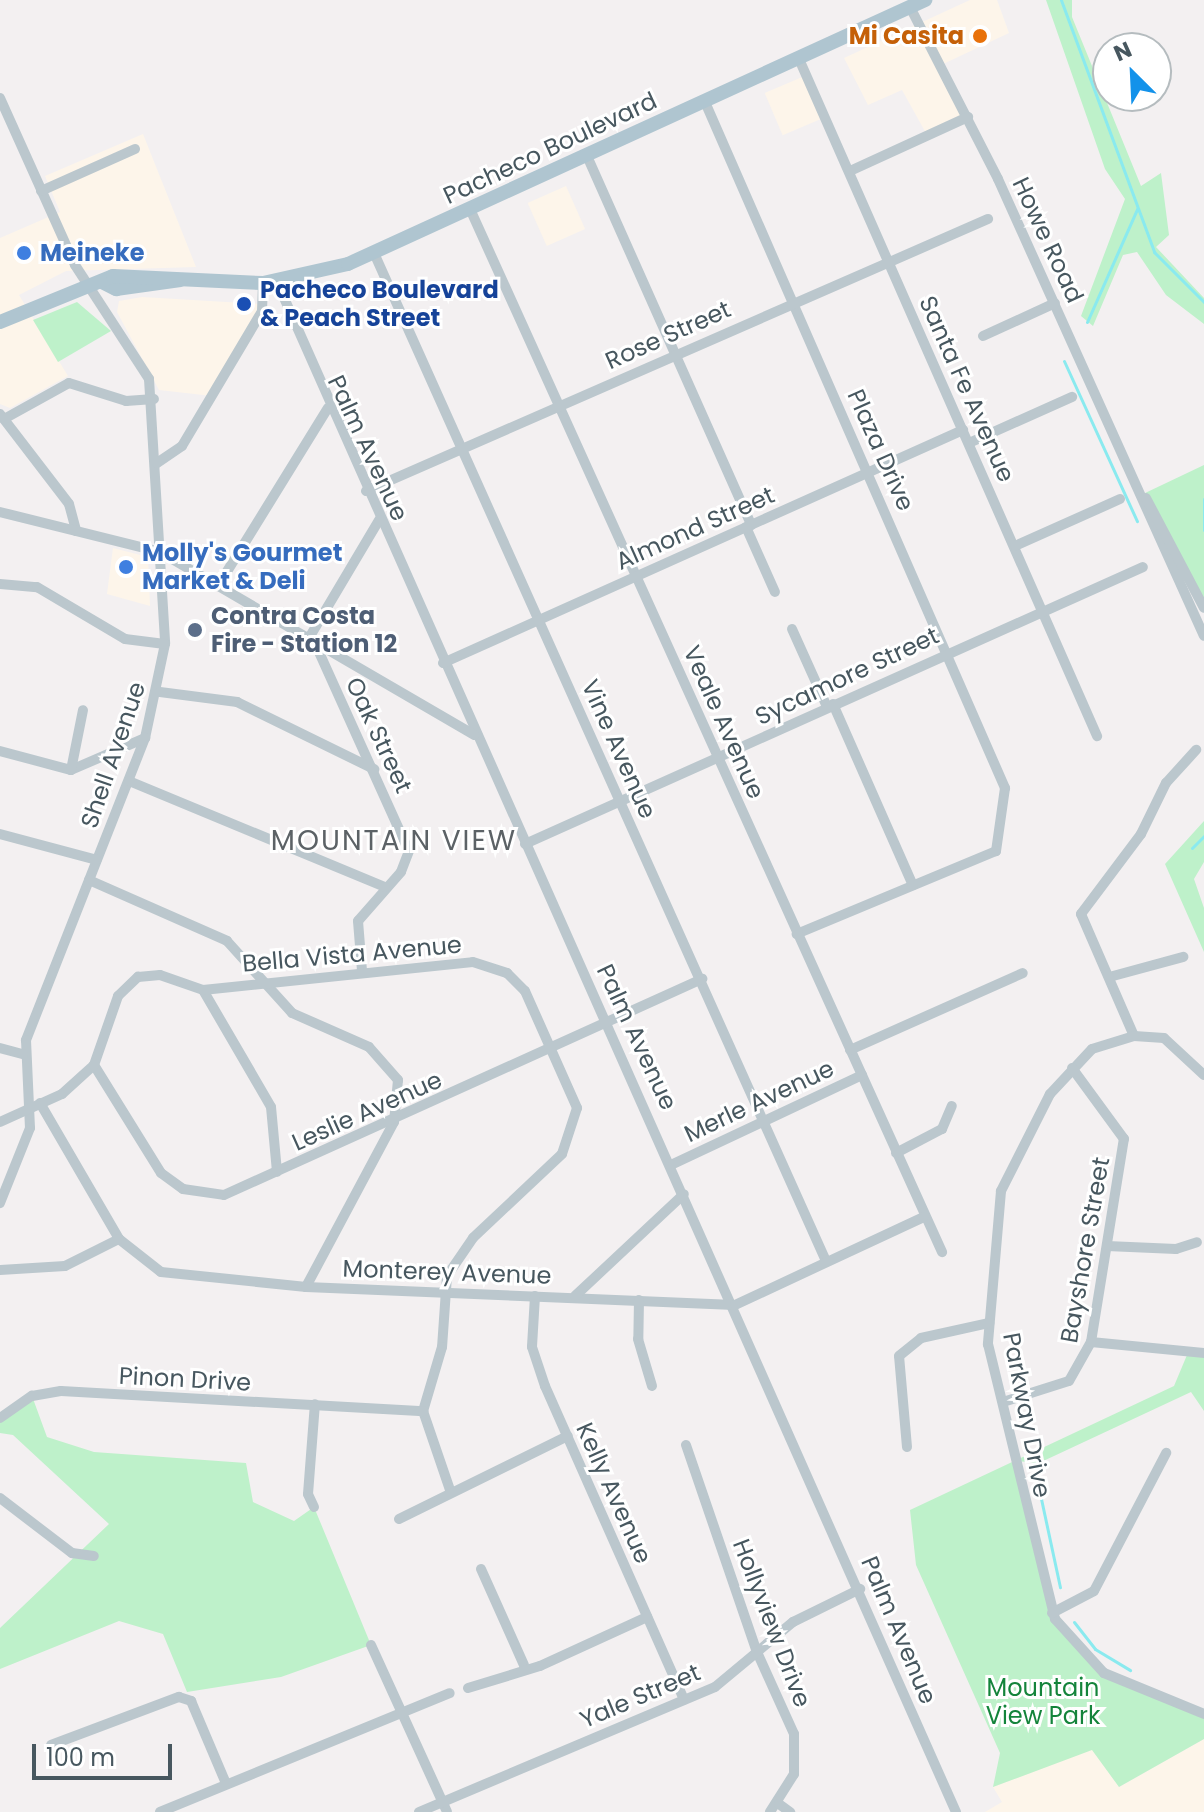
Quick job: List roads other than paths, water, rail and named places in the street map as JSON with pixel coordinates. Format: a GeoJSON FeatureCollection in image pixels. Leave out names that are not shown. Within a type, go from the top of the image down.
{"type":"FeatureCollection","features":[{"type":"Feature","properties":{"kind":"main road","name":"Pacheco Boulevard"},"geometry":{"type":"LineString","coordinates":[[0,322],[94,283],[142,273],[180,280],[270,282],[374,253],[925,0]]}},
{"type":"Feature","properties":{"kind":"street","name":"Howe Road"},"geometry":{"type":"LineString","coordinates":[[910,7],[968,117],[1055,303],[1204,636]]}},
{"type":"Feature","properties":{"kind":"street","name":"Santa Fe Avenue"},"geometry":{"type":"LineString","coordinates":[[799,59],[1047,612],[1097,736]]}},
{"type":"Feature","properties":{"kind":"street","name":"Shell Avenue"},"geometry":{"type":"LineString","coordinates":[[0,98],[41,191],[136,350],[154,399],[165,644],[160,692],[145,738],[23,1054],[36,1106],[22,1163],[0,1203]]}},
{"type":"Feature","properties":{"kind":"street","name":"Plaza Drive"},"geometry":{"type":"LineString","coordinates":[[705,102],[948,651],[1005,788],[1005,818],[996,851],[913,885]]}},
{"type":"Feature","properties":{"kind":"street"},"geometry":{"type":"LineString","coordinates":[[850,171],[968,117]]}},
{"type":"Feature","properties":{"kind":"street"},"geometry":{"type":"LineString","coordinates":[[41,191],[135,149]]}},
{"type":"Feature","properties":{"kind":"street"},"geometry":{"type":"LineString","coordinates":[[587,156],[775,592]]}},
{"type":"Feature","properties":{"kind":"street","name":"Veale Avenue"},"geometry":{"type":"LineString","coordinates":[[470,209],[942,1252]]}},
{"type":"Feature","properties":{"kind":"street","name":"Rose Street"},"geometry":{"type":"LineString","coordinates":[[366,491],[988,219]]}},
{"type":"Feature","properties":{"kind":"street","name":"Vine Avenue"},"geometry":{"type":"LineString","coordinates":[[374,253],[826,1261]]}},
{"type":"Feature","properties":{"kind":"street"},"geometry":{"type":"LineString","coordinates":[[157,463],[182,446],[262,311],[270,282]]}},
{"type":"Feature","properties":{"kind":"street","name":"Palm Avenue"},"geometry":{"type":"LineString","coordinates":[[270,282],[673,1164],[956,1812]]}},
{"type":"Feature","properties":{"kind":"street"},"geometry":{"type":"LineString","coordinates":[[983,336],[1055,303]]}},
{"type":"Feature","properties":{"kind":"street"},"geometry":{"type":"LineString","coordinates":[[76,531],[69,504],[2,416],[69,383],[126,401],[154,399]]}},
{"type":"Feature","properties":{"kind":"street"},"geometry":{"type":"LineString","coordinates":[[969,443],[1072,397]]}},
{"type":"Feature","properties":{"kind":"street"},"geometry":{"type":"LineString","coordinates":[[218,586],[328,408]]}},
{"type":"Feature","properties":{"kind":"street","name":"Almond Street"},"geometry":{"type":"LineString","coordinates":[[443,663],[963,430]]}},
{"type":"Feature","properties":{"kind":"street","name":"Howe Road"},"geometry":{"type":"LineString","coordinates":[[1143,494],[1204,608]]}},
{"type":"Feature","properties":{"kind":"street"},"geometry":{"type":"LineString","coordinates":[[1015,546],[1120,499]]}},
{"type":"Feature","properties":{"kind":"street"},"geometry":{"type":"LineString","coordinates":[[0,512],[160,552],[475,735]]}},
{"type":"Feature","properties":{"kind":"street"},"geometry":{"type":"LineString","coordinates":[[311,639],[379,520]]}},
{"type":"Feature","properties":{"kind":"street","name":"Sycamore Street"},"geometry":{"type":"LineString","coordinates":[[525,844],[948,651],[1047,612],[1143,567]]}},
{"type":"Feature","properties":{"kind":"street"},"geometry":{"type":"LineString","coordinates":[[0,584],[37,587],[125,639],[165,644]]}},
{"type":"Feature","properties":{"kind":"street"},"geometry":{"type":"LineString","coordinates":[[792,629],[913,885],[797,934]]}},
{"type":"Feature","properties":{"kind":"street","name":"Oak Street"},"geometry":{"type":"LineString","coordinates":[[311,639],[374,769],[409,851],[358,921],[362,971]]}},
{"type":"Feature","properties":{"kind":"street"},"geometry":{"type":"LineString","coordinates":[[160,692],[237,702],[374,769]]}},
{"type":"Feature","properties":{"kind":"street"},"geometry":{"type":"LineString","coordinates":[[71,770],[83,710]]}},
{"type":"Feature","properties":{"kind":"street"},"geometry":{"type":"LineString","coordinates":[[0,751],[71,770],[145,738]]}},
{"type":"Feature","properties":{"kind":"street"},"geometry":{"type":"LineString","coordinates":[[1196,750],[1166,783],[1141,834],[1081,914],[1113,976],[1134,1036],[1164,1038],[1204,1075]]}},
{"type":"Feature","properties":{"kind":"street"},"geometry":{"type":"LineString","coordinates":[[129,781],[385,887]]}},
{"type":"Feature","properties":{"kind":"street"},"geometry":{"type":"LineString","coordinates":[[0,834],[97,860]]}},
{"type":"Feature","properties":{"kind":"street"},"geometry":{"type":"LineString","coordinates":[[89,880],[199,924],[265,980],[292,1013],[369,1047],[391,1067],[402,1094],[394,1122],[306,1287]]}},
{"type":"Feature","properties":{"kind":"street"},"geometry":{"type":"LineString","coordinates":[[1113,976],[1183,957]]}},
{"type":"Feature","properties":{"kind":"street","name":"Bella Vista Avenue"},"geometry":{"type":"LineString","coordinates":[[94,1065],[131,980],[160,975],[203,990],[265,980],[362,971],[492,966],[525,991],[554,1050],[577,1108],[569,1143],[458,1255],[444,1293],[442,1347],[423,1411]]}},
{"type":"Feature","properties":{"kind":"street","name":"Merle Avenue"},"geometry":{"type":"LineString","coordinates":[[850,1050],[1023,973]]}},
{"type":"Feature","properties":{"kind":"street","name":"Leslie Avenue"},"geometry":{"type":"LineString","coordinates":[[94,1065],[173,1184],[224,1195],[610,1026],[702,979]]}},
{"type":"Feature","properties":{"kind":"street"},"geometry":{"type":"LineString","coordinates":[[203,990],[276,1120],[277,1172]]}},
{"type":"Feature","properties":{"kind":"street","name":"Parkway Drive"},"geometry":{"type":"LineString","coordinates":[[1134,1036],[1092,1049],[1072,1068],[1035,1115],[1001,1191],[989,1323],[1003,1402],[1052,1613],[1104,1673],[1204,1714]]}},
{"type":"Feature","properties":{"kind":"street"},"geometry":{"type":"LineString","coordinates":[[0,1048],[23,1054]]}},
{"type":"Feature","properties":{"kind":"street"},"geometry":{"type":"LineString","coordinates":[[0,1122],[36,1106],[94,1065]]}},
{"type":"Feature","properties":{"kind":"street","name":"Bayshore Street"},"geometry":{"type":"LineString","coordinates":[[1003,1402],[1069,1381],[1091,1342],[1124,1139],[1072,1068]]}},
{"type":"Feature","properties":{"kind":"street","name":"Merle Avenue"},"geometry":{"type":"LineString","coordinates":[[673,1164],[862,1075]]}},
{"type":"Feature","properties":{"kind":"street","name":"Monterey Avenue"},"geometry":{"type":"LineString","coordinates":[[36,1106],[119,1239],[161,1272],[306,1287],[735,1305],[924,1217]]}},
{"type":"Feature","properties":{"kind":"street"},"geometry":{"type":"LineString","coordinates":[[896,1153],[942,1129],[952,1106]]}},
{"type":"Feature","properties":{"kind":"street"},"geometry":{"type":"LineString","coordinates":[[575,1296],[684,1194]]}},
{"type":"Feature","properties":{"kind":"street"},"geometry":{"type":"LineString","coordinates":[[0,1270],[65,1266],[119,1239]]}},
{"type":"Feature","properties":{"kind":"street"},"geometry":{"type":"LineString","coordinates":[[1107,1246],[1176,1249],[1197,1242]]}},
{"type":"Feature","properties":{"kind":"street","name":"Kelly Avenue"},"geometry":{"type":"LineString","coordinates":[[535,1296],[532,1347],[684,1700]]}},
{"type":"Feature","properties":{"kind":"street"},"geometry":{"type":"LineString","coordinates":[[639,1300],[638,1339],[652,1386]]}},
{"type":"Feature","properties":{"kind":"street"},"geometry":{"type":"LineString","coordinates":[[907,1447],[899,1356],[921,1338],[989,1323]]}},
{"type":"Feature","properties":{"kind":"street"},"geometry":{"type":"LineString","coordinates":[[1091,1342],[1204,1353]]}},
{"type":"Feature","properties":{"kind":"street","name":"Pinon Drive"},"geometry":{"type":"LineString","coordinates":[[0,1418],[32,1396],[61,1391],[245,1407],[315,1404],[423,1411]]}},
{"type":"Feature","properties":{"kind":"street"},"geometry":{"type":"LineString","coordinates":[[314,1507],[308,1494],[315,1404]]}},
{"type":"Feature","properties":{"kind":"street"},"geometry":{"type":"LineString","coordinates":[[423,1411],[450,1490]]}},
{"type":"Feature","properties":{"kind":"street"},"geometry":{"type":"LineString","coordinates":[[399,1519],[450,1490],[568,1436]]}},
{"type":"Feature","properties":{"kind":"street","name":"Hollyview Drive"},"geometry":{"type":"LineString","coordinates":[[686,1445],[757,1652],[797,1753],[779,1804],[770,1812]]}},
{"type":"Feature","properties":{"kind":"street"},"geometry":{"type":"LineString","coordinates":[[1052,1613],[1094,1591],[1166,1453]]}},
{"type":"Feature","properties":{"kind":"street"},"geometry":{"type":"LineString","coordinates":[[0,1498],[72,1553],[94,1556]]}},
{"type":"Feature","properties":{"kind":"street"},"geometry":{"type":"LineString","coordinates":[[481,1569],[524,1665]]}},
{"type":"Feature","properties":{"kind":"street","name":"Yale Street"},"geometry":{"type":"LineString","coordinates":[[419,1812],[445,1807],[715,1687],[793,1622],[860,1589]]}},
{"type":"Feature","properties":{"kind":"street"},"geometry":{"type":"LineString","coordinates":[[468,1688],[524,1665],[540,1666],[647,1617]]}},
{"type":"Feature","properties":{"kind":"street"},"geometry":{"type":"LineString","coordinates":[[371,1645],[445,1807]]}},
{"type":"Feature","properties":{"kind":"street"},"geometry":{"type":"LineString","coordinates":[[160,1812],[225,1781],[450,1693]]}},
{"type":"Feature","properties":{"kind":"street"},"geometry":{"type":"LineString","coordinates":[[51,1745],[165,1699],[191,1701],[225,1781]]}},
{"type":"Feature","properties":{"kind":"street"},"geometry":{"type":"LineString","coordinates":[[779,1804],[790,1812]]}},
{"type":"Feature","properties":{"kind":"waterway"},"geometry":{"type":"LineString","coordinates":[[1061,0],[1154,252],[1204,302]]}},
{"type":"Feature","properties":{"kind":"waterway"},"geometry":{"type":"LineString","coordinates":[[1087,322],[1137,209]]}},
{"type":"Feature","properties":{"kind":"waterway"},"geometry":{"type":"LineString","coordinates":[[1064,361],[1137,521]]}},
{"type":"Feature","properties":{"kind":"waterway"},"geometry":{"type":"LineString","coordinates":[[1204,499],[1204,530]]}},
{"type":"Feature","properties":{"kind":"waterway"},"geometry":{"type":"LineString","coordinates":[[1192,848],[1204,836]]}},
{"type":"Feature","properties":{"kind":"waterway"},"geometry":{"type":"LineString","coordinates":[[1034,1466],[1060,1587]]}},
{"type":"Feature","properties":{"kind":"waterway"},"geometry":{"type":"LineString","coordinates":[[1074,1622],[1095,1649],[1130,1670]]}},
{"type":"Feature","properties":{"kind":"place","name":"Mi Casita"},"geometry":{"type":"Point","coordinates":[980,36]}},
{"type":"Feature","properties":{"kind":"place","name":"Meineke"},"geometry":{"type":"Point","coordinates":[24,253]}},
{"type":"Feature","properties":{"kind":"place","name":"Pacheco Boulevard & Peach Street"},"geometry":{"type":"Point","coordinates":[244,304]}},
{"type":"Feature","properties":{"kind":"place","name":"Molly's Gourmet Market & Deli"},"geometry":{"type":"Point","coordinates":[126,567]}},
{"type":"Feature","properties":{"kind":"place","name":"Contra Costa Fire - Station 12"},"geometry":{"type":"Point","coordinates":[195,630]}},
{"type":"Feature","properties":{"kind":"district","name":"MOUNTAIN VIEW"},"geometry":{"type":"Point","coordinates":[394,841]}},
{"type":"Feature","properties":{"kind":"park label","name":"Mountain View Park"},"geometry":{"type":"Point","coordinates":[1043,1702]}}]}
